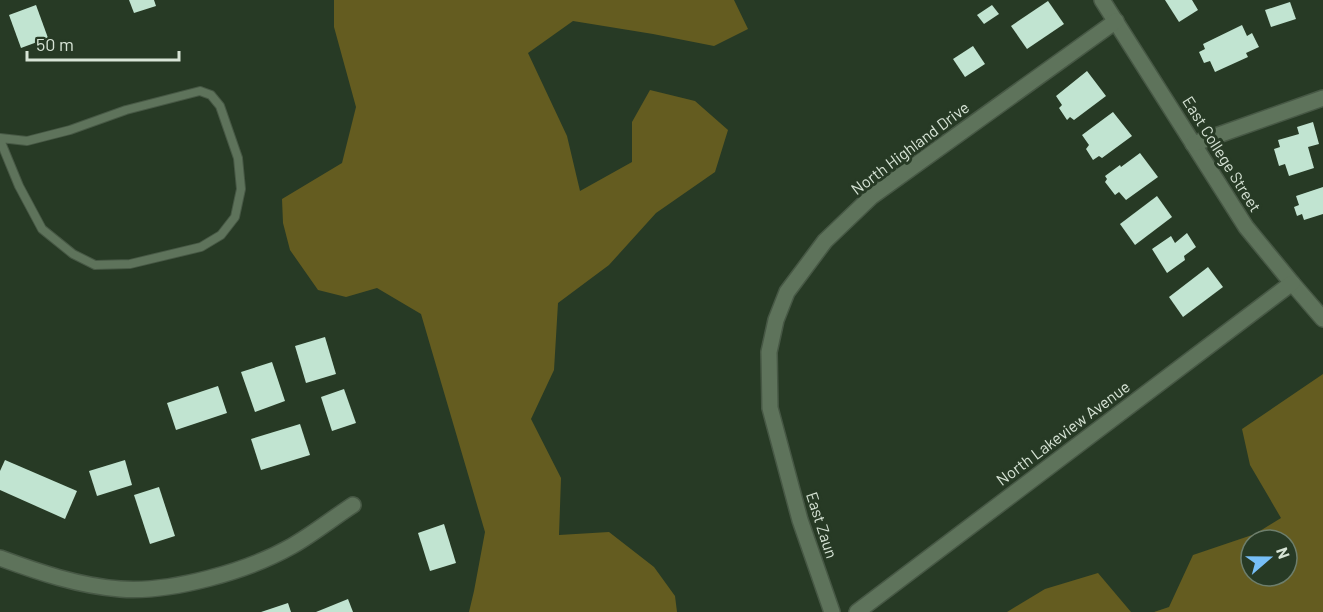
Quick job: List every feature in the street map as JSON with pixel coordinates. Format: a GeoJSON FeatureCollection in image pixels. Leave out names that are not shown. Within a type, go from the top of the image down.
{"type":"FeatureCollection","features":[{"type":"Feature","properties":{"kind":"street","name":"East College Street"},"geometry":{"type":"LineString","coordinates":[[1102,0],[1246,227],[1323,318]]}},
{"type":"Feature","properties":{"kind":"street","name":"North Highland Drive"},"geometry":{"type":"LineString","coordinates":[[781,449],[770,408],[770,352],[776,320],[787,292],[825,241],[872,197],[1116,21]]}},
{"type":"Feature","properties":{"kind":"street"},"geometry":{"type":"LineString","coordinates":[[1193,144],[1323,98]]}},
{"type":"Feature","properties":{"kind":"street","name":"North Lakeview Avenue"},"geometry":{"type":"LineString","coordinates":[[857,612],[1292,283]]}},
{"type":"Feature","properties":{"kind":"street","name":"East Zaun"},"geometry":{"type":"LineString","coordinates":[[781,449],[800,520],[832,612]]}},
{"type":"Feature","properties":{"kind":"street"},"geometry":{"type":"LineString","coordinates":[[0,558],[36,571],[89,584],[119,589],[148,589],[212,578],[262,561],[292,546],[353,505]]}},
{"type":"Feature","properties":{"kind":"lane"},"geometry":{"type":"LineString","coordinates":[[200,91],[211,95],[220,106],[238,158],[242,189],[235,217],[221,235],[201,247],[129,264],[95,265],[73,254],[42,229],[0,139],[27,141],[70,130],[126,110],[200,91]]}},
{"type":"Feature","properties":{"kind":"shaded area"},"geometry":{"type":"Polygon","coordinates":[[[334,0],[734,0],[748,29],[714,46],[573,21],[528,53],[567,136],[580,191],[632,162],[632,122],[650,90],[695,101],[728,130],[715,172],[656,213],[609,265],[558,303],[554,370],[531,419],[561,478],[559,535],[609,532],[654,567],[675,596],[677,612],[469,612],[485,532],[421,314],[377,288],[346,297],[318,290],[290,250],[283,223],[282,199],[342,163],[356,107],[334,27],[334,0]]]}},
{"type":"Feature","properties":{"kind":"shaded area"},"geometry":{"type":"Polygon","coordinates":[[[1323,374],[1323,612],[1154,612],[1169,607],[1193,555],[1239,539],[1239,588],[1299,588],[1299,528],[1265,528],[1281,518],[1250,465],[1242,429],[1323,374]]]}},
{"type":"Feature","properties":{"kind":"shaded area"},"geometry":{"type":"Polygon","coordinates":[[[1098,573],[1131,612],[1007,612],[1045,589],[1098,573]]]}},
{"type":"Feature","properties":{"kind":"building"},"geometry":{"type":"Polygon","coordinates":[[[129,0],[154,0],[156,6],[134,13],[129,0]]]}},
{"type":"Feature","properties":{"kind":"building"},"geometry":{"type":"Polygon","coordinates":[[[1165,0],[1192,0],[1198,10],[1179,22],[1165,0]]]}},
{"type":"Feature","properties":{"kind":"building"},"geometry":{"type":"Polygon","coordinates":[[[1048,1],[1064,24],[1027,49],[1011,26],[1048,1]]]}},
{"type":"Feature","properties":{"kind":"building"},"geometry":{"type":"Polygon","coordinates":[[[1290,2],[1296,19],[1271,27],[1265,10],[1290,2]]]}},
{"type":"Feature","properties":{"kind":"building"},"geometry":{"type":"Polygon","coordinates":[[[36,5],[48,38],[21,48],[9,15],[36,5]]]}},
{"type":"Feature","properties":{"kind":"building"},"geometry":{"type":"Polygon","coordinates":[[[992,5],[999,14],[984,24],[977,15],[992,5]]]}},
{"type":"Feature","properties":{"kind":"building"},"geometry":{"type":"Polygon","coordinates":[[[1242,25],[1247,36],[1252,33],[1259,47],[1246,53],[1248,57],[1215,72],[1210,61],[1204,63],[1199,52],[1205,49],[1203,44],[1242,25]]]}},
{"type":"Feature","properties":{"kind":"building"},"geometry":{"type":"Polygon","coordinates":[[[973,46],[985,64],[965,77],[953,59],[973,46]]]}},
{"type":"Feature","properties":{"kind":"building"},"geometry":{"type":"Polygon","coordinates":[[[1087,71],[1106,96],[1074,120],[1070,117],[1067,120],[1059,108],[1062,105],[1056,96],[1087,71]]]}},
{"type":"Feature","properties":{"kind":"building"},"geometry":{"type":"Polygon","coordinates":[[[1113,112],[1132,136],[1102,158],[1099,156],[1093,160],[1086,149],[1089,145],[1082,135],[1113,112]]]}},
{"type":"Feature","properties":{"kind":"building"},"geometry":{"type":"Polygon","coordinates":[[[1313,122],[1319,144],[1308,147],[1314,168],[1289,176],[1285,164],[1279,166],[1274,149],[1280,147],[1278,140],[1299,134],[1297,127],[1313,122]]]}},
{"type":"Feature","properties":{"kind":"building"},"geometry":{"type":"Polygon","coordinates":[[[1140,153],[1158,177],[1126,200],[1119,192],[1115,195],[1105,182],[1107,179],[1105,176],[1140,153]]]}},
{"type":"Feature","properties":{"kind":"building"},"geometry":{"type":"Polygon","coordinates":[[[1323,187],[1323,214],[1304,220],[1302,214],[1297,216],[1294,207],[1299,205],[1296,196],[1323,187]]]}},
{"type":"Feature","properties":{"kind":"building"},"geometry":{"type":"Polygon","coordinates":[[[1157,196],[1172,217],[1135,245],[1120,224],[1157,196]]]}},
{"type":"Feature","properties":{"kind":"building"},"geometry":{"type":"Polygon","coordinates":[[[1187,233],[1196,247],[1184,256],[1185,260],[1167,273],[1152,249],[1171,236],[1175,243],[1187,233]]]}},
{"type":"Feature","properties":{"kind":"building"},"geometry":{"type":"Polygon","coordinates":[[[1208,267],[1223,287],[1183,317],[1169,297],[1208,267]]]}},
{"type":"Feature","properties":{"kind":"building"},"geometry":{"type":"Polygon","coordinates":[[[325,337],[336,374],[306,383],[295,346],[325,337]]]}},
{"type":"Feature","properties":{"kind":"building"},"geometry":{"type":"Polygon","coordinates":[[[272,362],[285,401],[255,412],[241,372],[272,362]]]}},
{"type":"Feature","properties":{"kind":"building"},"geometry":{"type":"Polygon","coordinates":[[[218,386],[227,413],[176,430],[167,403],[218,386]]]}},
{"type":"Feature","properties":{"kind":"building"},"geometry":{"type":"Polygon","coordinates":[[[344,389],[356,423],[332,431],[321,397],[344,389]]]}},
{"type":"Feature","properties":{"kind":"building"},"geometry":{"type":"Polygon","coordinates":[[[300,424],[310,455],[261,470],[251,439],[300,424]]]}},
{"type":"Feature","properties":{"kind":"building"},"geometry":{"type":"Polygon","coordinates":[[[5,460],[77,491],[65,519],[0,490],[0,471],[5,460]]]}},
{"type":"Feature","properties":{"kind":"building"},"geometry":{"type":"Polygon","coordinates":[[[125,460],[132,485],[97,496],[89,471],[125,460]]]}},
{"type":"Feature","properties":{"kind":"building"},"geometry":{"type":"Polygon","coordinates":[[[159,487],[175,536],[150,544],[134,495],[159,487]]]}},
{"type":"Feature","properties":{"kind":"building"},"geometry":{"type":"Polygon","coordinates":[[[444,524],[456,563],[430,571],[418,533],[444,524]]]}},
{"type":"Feature","properties":{"kind":"building"},"geometry":{"type":"Polygon","coordinates":[[[348,599],[353,612],[316,612],[348,599]]]}},
{"type":"Feature","properties":{"kind":"building"},"geometry":{"type":"Polygon","coordinates":[[[288,603],[291,612],[261,612],[288,603]]]}}]}
